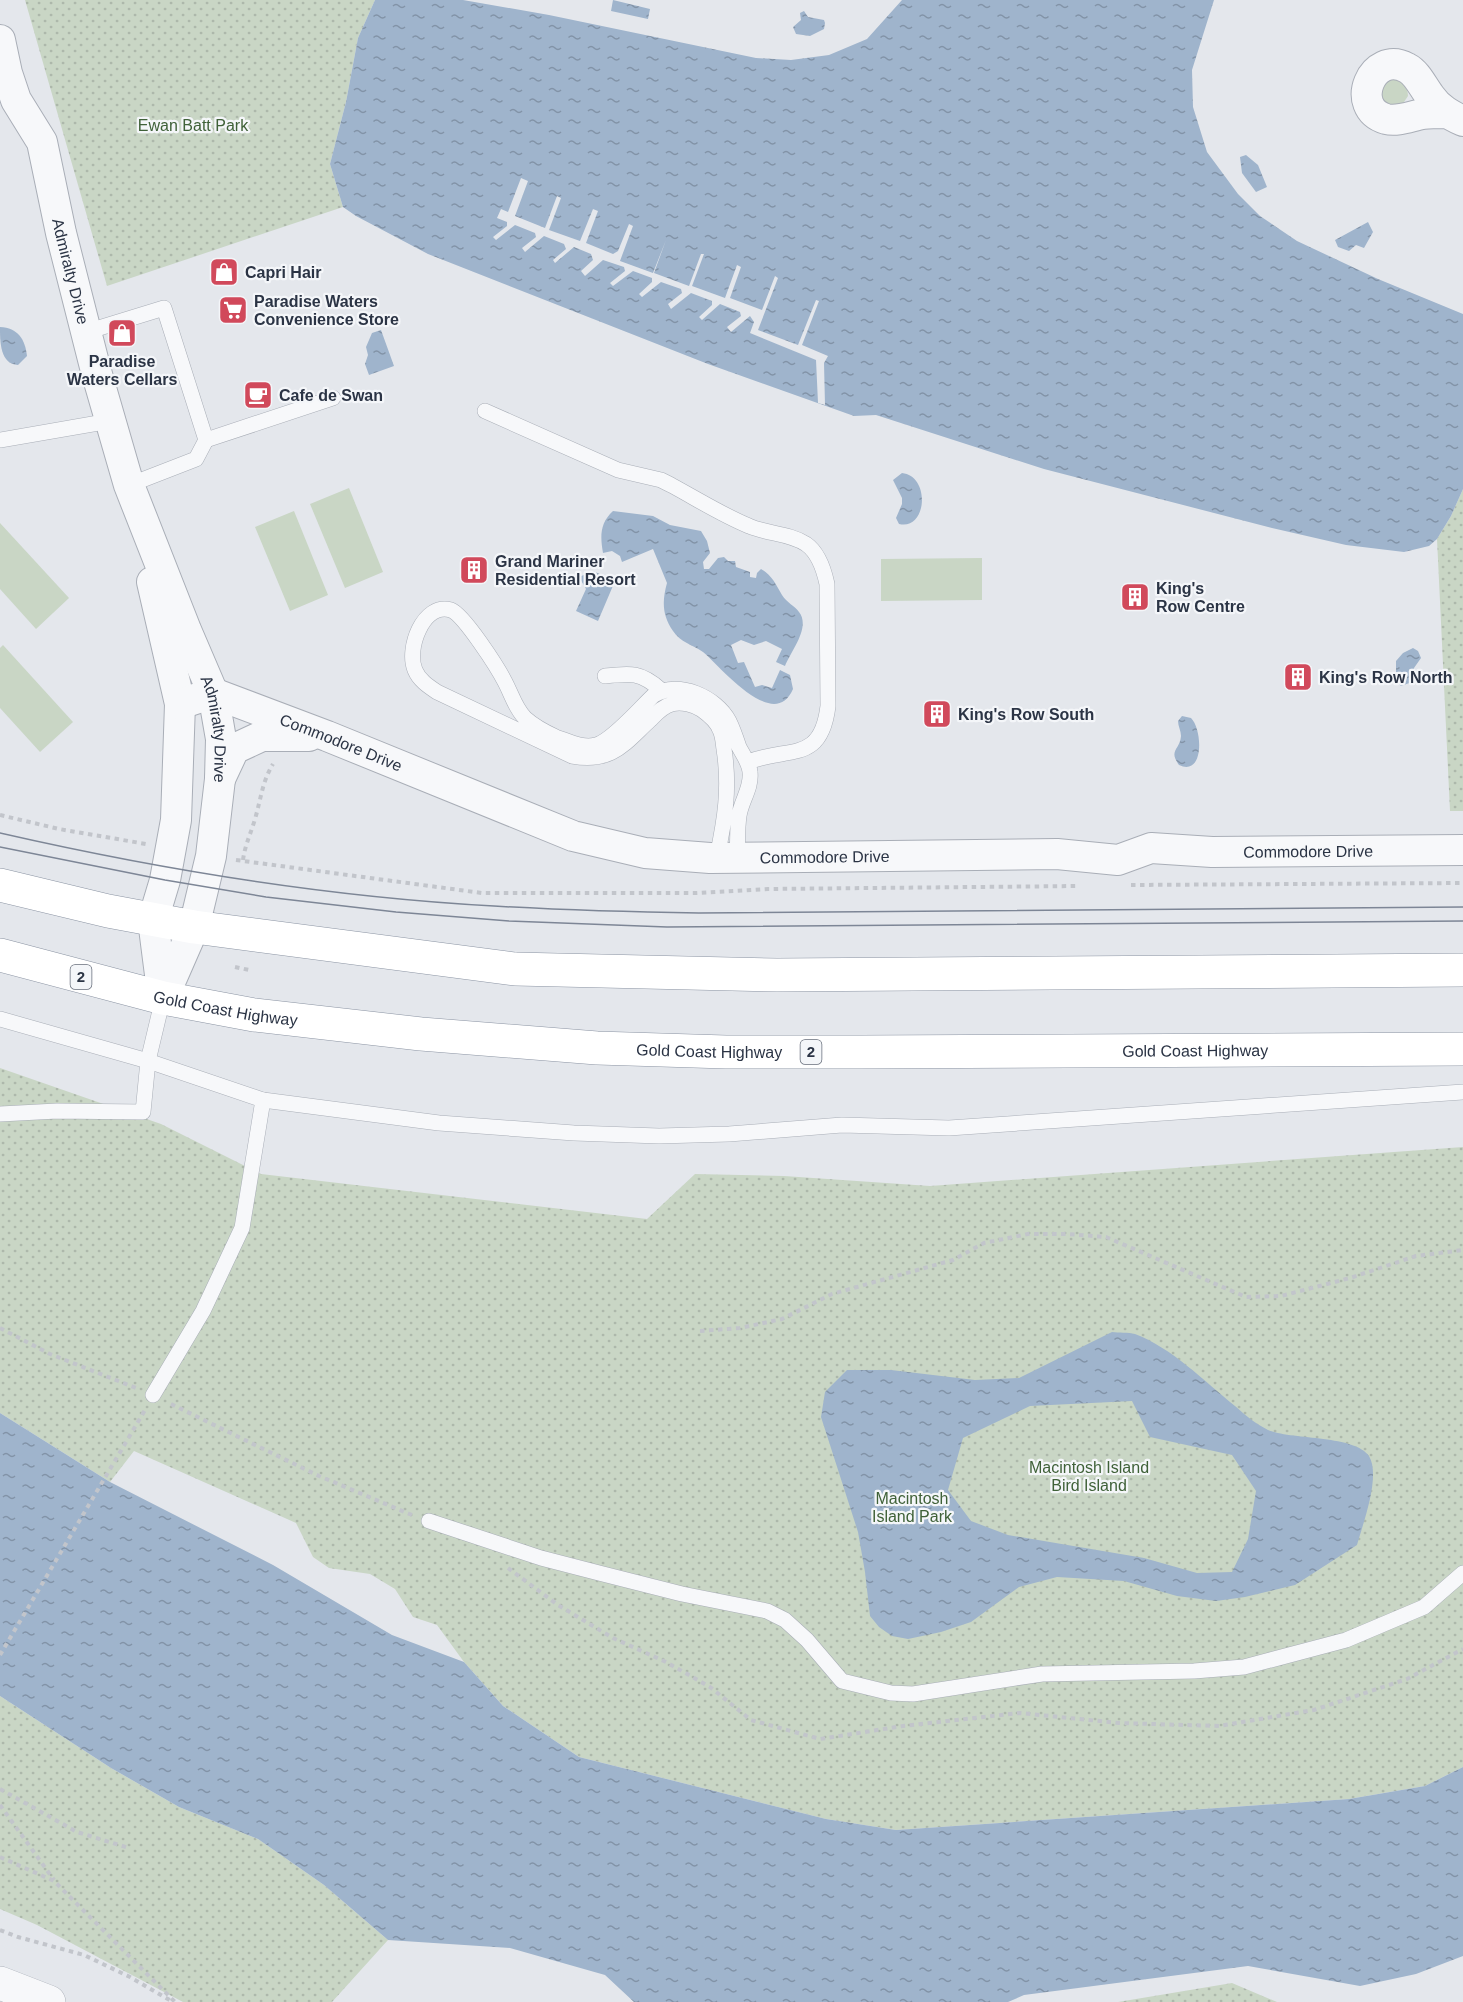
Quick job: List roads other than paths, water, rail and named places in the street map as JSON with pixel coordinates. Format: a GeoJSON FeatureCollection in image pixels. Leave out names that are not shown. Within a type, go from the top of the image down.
{"type":"FeatureCollection","features":[{"type":"Feature","properties":{"kind":"highway"},"geometry":{"type":"LineString","coordinates":[[0,885],[108,911],[194,927],[515,969],[777,975],[1463,970]]}},
{"type":"Feature","properties":{"kind":"highway","name":"Gold Coast Highway"},"geometry":{"type":"LineString","coordinates":[[0,955],[163,998],[254,1015],[387,1031],[597,1048],[827,1052],[1463,1049]]}},
{"type":"Feature","properties":{"kind":"street","name":"Admiralty Drive"},"geometry":{"type":"LineString","coordinates":[[0,40],[16,100],[42,142],[61,233],[86,332],[133,496],[213,693],[221,739],[220,779],[211,856],[194,927],[163,998]]}},
{"type":"Feature","properties":{"kind":"street","name":"Admiralty Drive"},"geometry":{"type":"LineString","coordinates":[[133,496],[180,704],[176,820],[165,880],[153,920]]}},
{"type":"Feature","properties":{"kind":"street"},"geometry":{"type":"LineString","coordinates":[[180,704],[213,693]]}},
{"type":"Feature","properties":{"kind":"street","name":"Commodore Drive"},"geometry":{"type":"LineString","coordinates":[[213,693],[327,736],[573,836],[645,853],[727,857],[1057,854],[1119,860],[1151,848],[1212,852],[1463,850]]}},
{"type":"Feature","properties":{"kind":"street"},"geometry":{"type":"LineString","coordinates":[[220,779],[234,749],[262,736],[327,736]]}},
{"type":"Feature","properties":{"kind":"street"},"geometry":{"type":"LineString","coordinates":[[153,920],[163,998]]}},
{"type":"Feature","properties":{"kind":"street"},"geometry":{"type":"LineString","coordinates":[[0,1983],[49,2002]]}},
{"type":"Feature","properties":{"kind":"lane"},"geometry":{"type":"LineString","coordinates":[[86,332],[164,308],[207,440]]}},
{"type":"Feature","properties":{"kind":"lane"},"geometry":{"type":"LineString","coordinates":[[133,496],[196,459],[207,440],[333,398]]}},
{"type":"Feature","properties":{"kind":"lane"},"geometry":{"type":"LineString","coordinates":[[485,411],[618,470],[661,480],[747,526],[798,540],[807,545],[815,554],[824,569],[828,584],[826,723],[822,733],[808,747],[748,762]]}},
{"type":"Feature","properties":{"kind":"lane"},"geometry":{"type":"LineString","coordinates":[[0,440],[110,420]]}},
{"type":"Feature","properties":{"kind":"lane"},"geometry":{"type":"LineString","coordinates":[[440,609],[452,610],[462,618],[506,683],[518,709],[525,718],[552,735],[585,746],[597,746],[611,736],[654,694],[662,690],[695,693],[720,709],[728,720],[748,762],[750,773],[749,787],[727,857],[727,778],[721,731],[706,713],[696,706],[673,703],[662,708],[612,753],[599,758],[587,759],[572,756],[437,692],[422,682],[414,669],[412,653],[415,637],[431,614],[440,609]]}},
{"type":"Feature","properties":{"kind":"lane"},"geometry":{"type":"LineString","coordinates":[[605,676],[627,673],[640,675],[662,690]]}},
{"type":"Feature","properties":{"kind":"lane"},"geometry":{"type":"LineString","coordinates":[[0,1114],[57,1111],[143,1112],[148,1061],[163,998]]}},
{"type":"Feature","properties":{"kind":"lane"},"geometry":{"type":"LineString","coordinates":[[0,1019],[148,1061],[263,1100],[439,1123],[574,1133],[659,1136],[729,1134],[842,1125],[949,1128],[1463,1092]]}},
{"type":"Feature","properties":{"kind":"lane"},"geometry":{"type":"LineString","coordinates":[[153,1395],[202,1311],[242,1228],[263,1100]]}},
{"type":"Feature","properties":{"kind":"lane"},"geometry":{"type":"LineString","coordinates":[[429,1521],[564,1564],[682,1594],[767,1611],[785,1620],[807,1640],[842,1681],[891,1693],[913,1694],[1042,1674],[1194,1671],[1244,1667],[1346,1640],[1424,1607],[1463,1573]]}},
{"type":"Feature","properties":{"kind":"water"},"geometry":{"type":"Polygon","coordinates":[[[375,0],[463,0],[549,15],[756,58],[791,60],[829,55],[867,39],[902,0],[1214,0],[1192,70],[1193,107],[1207,152],[1238,194],[1260,216],[1297,241],[1378,279],[1463,314],[1463,489],[1451,516],[1437,539],[1429,546],[1404,552],[1346,545],[1272,528],[1044,469],[876,415],[854,416],[708,364],[428,254],[343,207],[330,164],[346,102],[358,38],[375,0]]]}},
{"type":"Feature","properties":{"kind":"water"},"geometry":{"type":"Polygon","coordinates":[[[613,0],[650,9],[648,19],[611,11],[613,0]]]}},
{"type":"Feature","properties":{"kind":"water"},"geometry":{"type":"Polygon","coordinates":[[[804,11],[808,17],[824,20],[824,29],[810,36],[796,34],[793,27],[801,20],[800,13],[804,11]]]}},
{"type":"Feature","properties":{"kind":"water"},"geometry":{"type":"Polygon","coordinates":[[[1246,155],[1258,165],[1267,187],[1256,192],[1242,173],[1240,157],[1246,155]]]}},
{"type":"Feature","properties":{"kind":"water"},"geometry":{"type":"Polygon","coordinates":[[[1368,222],[1373,232],[1364,248],[1356,245],[1349,251],[1338,247],[1335,240],[1368,222]]]}},
{"type":"Feature","properties":{"kind":"water"},"geometry":{"type":"Polygon","coordinates":[[[0,327],[16,332],[24,344],[27,356],[18,365],[12,364],[4,356],[0,327]]]}},
{"type":"Feature","properties":{"kind":"water"},"geometry":{"type":"Polygon","coordinates":[[[381,330],[394,366],[369,375],[365,364],[368,355],[366,347],[372,333],[381,330]]]}},
{"type":"Feature","properties":{"kind":"water"},"geometry":{"type":"Polygon","coordinates":[[[902,473],[911,476],[918,483],[921,492],[920,512],[908,524],[899,524],[896,518],[902,498],[893,480],[902,473]]]}},
{"type":"Feature","properties":{"kind":"water"},"geometry":{"type":"Polygon","coordinates":[[[613,511],[653,516],[670,525],[701,531],[710,553],[703,562],[704,569],[709,569],[718,558],[724,557],[728,561],[735,561],[736,567],[750,572],[750,577],[756,578],[761,569],[771,577],[784,598],[802,618],[803,625],[799,639],[785,666],[776,662],[782,649],[766,641],[754,645],[741,640],[731,645],[738,663],[744,662],[755,687],[762,685],[772,688],[780,670],[790,675],[793,689],[784,701],[773,704],[761,701],[734,682],[703,652],[676,635],[665,614],[664,596],[667,583],[653,549],[622,562],[620,556],[612,551],[603,553],[602,530],[613,511]]]}},
{"type":"Feature","properties":{"kind":"water"},"geometry":{"type":"Polygon","coordinates":[[[593,571],[615,581],[598,621],[576,611],[586,589],[579,577],[593,571]]]}},
{"type":"Feature","properties":{"kind":"water"},"geometry":{"type":"Polygon","coordinates":[[[1413,648],[1418,651],[1421,658],[1414,668],[1415,676],[1412,682],[1401,686],[1396,681],[1396,661],[1403,653],[1413,648]]]}},
{"type":"Feature","properties":{"kind":"water"},"geometry":{"type":"Polygon","coordinates":[[[1182,716],[1191,718],[1198,732],[1199,741],[1197,759],[1187,767],[1179,765],[1175,756],[1181,736],[1178,721],[1182,716]]]}},
{"type":"Feature","properties":{"kind":"water"},"geometry":{"type":"Polygon","coordinates":[[[1112,1332],[1132,1333],[1149,1340],[1175,1356],[1247,1416],[1268,1430],[1337,1441],[1362,1449],[1369,1456],[1373,1475],[1367,1512],[1357,1545],[1295,1585],[1245,1597],[1216,1601],[1177,1596],[1124,1581],[1057,1577],[1019,1587],[971,1622],[941,1632],[908,1639],[892,1636],[879,1627],[870,1616],[858,1532],[821,1417],[825,1392],[847,1370],[891,1370],[975,1380],[1019,1378],[1112,1332]],[[1132,1401],[1030,1406],[963,1438],[948,1490],[971,1521],[1008,1535],[1144,1558],[1197,1573],[1232,1572],[1248,1539],[1256,1491],[1232,1455],[1150,1437],[1132,1401]]]}},
{"type":"Feature","properties":{"kind":"water"},"geometry":{"type":"Polygon","coordinates":[[[0,1413],[110,1482],[273,1565],[392,1635],[464,1662],[503,1706],[579,1757],[826,1819],[896,1830],[1349,1799],[1425,1786],[1463,1767],[1463,1956],[1416,1974],[1360,1986],[1248,1966],[1024,1995],[1008,2002],[634,2002],[605,1975],[510,1948],[388,1940],[324,1885],[258,1839],[179,1807],[111,1768],[0,1696],[0,1413]]]}},
{"type":"Feature","properties":{"kind":"tram line"},"geometry":{"type":"LineString","coordinates":[[0,833],[122,859],[307,889],[432,902],[597,911],[699,913],[1463,907]]}},
{"type":"Feature","properties":{"kind":"tram line"},"geometry":{"type":"LineString","coordinates":[[0,847],[165,880],[266,897],[396,912],[509,921],[667,927],[1463,921]]}},
{"type":"Feature","properties":{"kind":"place","name":"Capri Hair"},"geometry":{"type":"Point","coordinates":[224,272]}},
{"type":"Feature","properties":{"kind":"place","name":"Paradise Waters Convenience Store"},"geometry":{"type":"Point","coordinates":[233,310]}},
{"type":"Feature","properties":{"kind":"place","name":"Paradise Waters Cellars"},"geometry":{"type":"Point","coordinates":[122,333]}},
{"type":"Feature","properties":{"kind":"place","name":"Cafe de Swan"},"geometry":{"type":"Point","coordinates":[258,395]}},
{"type":"Feature","properties":{"kind":"place","name":"Grand Mariner Residential Resort"},"geometry":{"type":"Point","coordinates":[474,570]}},
{"type":"Feature","properties":{"kind":"place","name":"King's Row Centre"},"geometry":{"type":"Point","coordinates":[1135,597]}},
{"type":"Feature","properties":{"kind":"place","name":"King's Row North"},"geometry":{"type":"Point","coordinates":[1298,677]}},
{"type":"Feature","properties":{"kind":"place","name":"King's Row South"},"geometry":{"type":"Point","coordinates":[937,714]}},
{"type":"Feature","properties":{"kind":"park label","name":"Ewan Batt Park"},"geometry":{"type":"Point","coordinates":[193,125]}},
{"type":"Feature","properties":{"kind":"park label","name":"Macintosh Island Bird Island"},"geometry":{"type":"Point","coordinates":[1089,1476]}},
{"type":"Feature","properties":{"kind":"park label","name":"Macintosh Island Park"},"geometry":{"type":"Point","coordinates":[912,1507]}}]}
